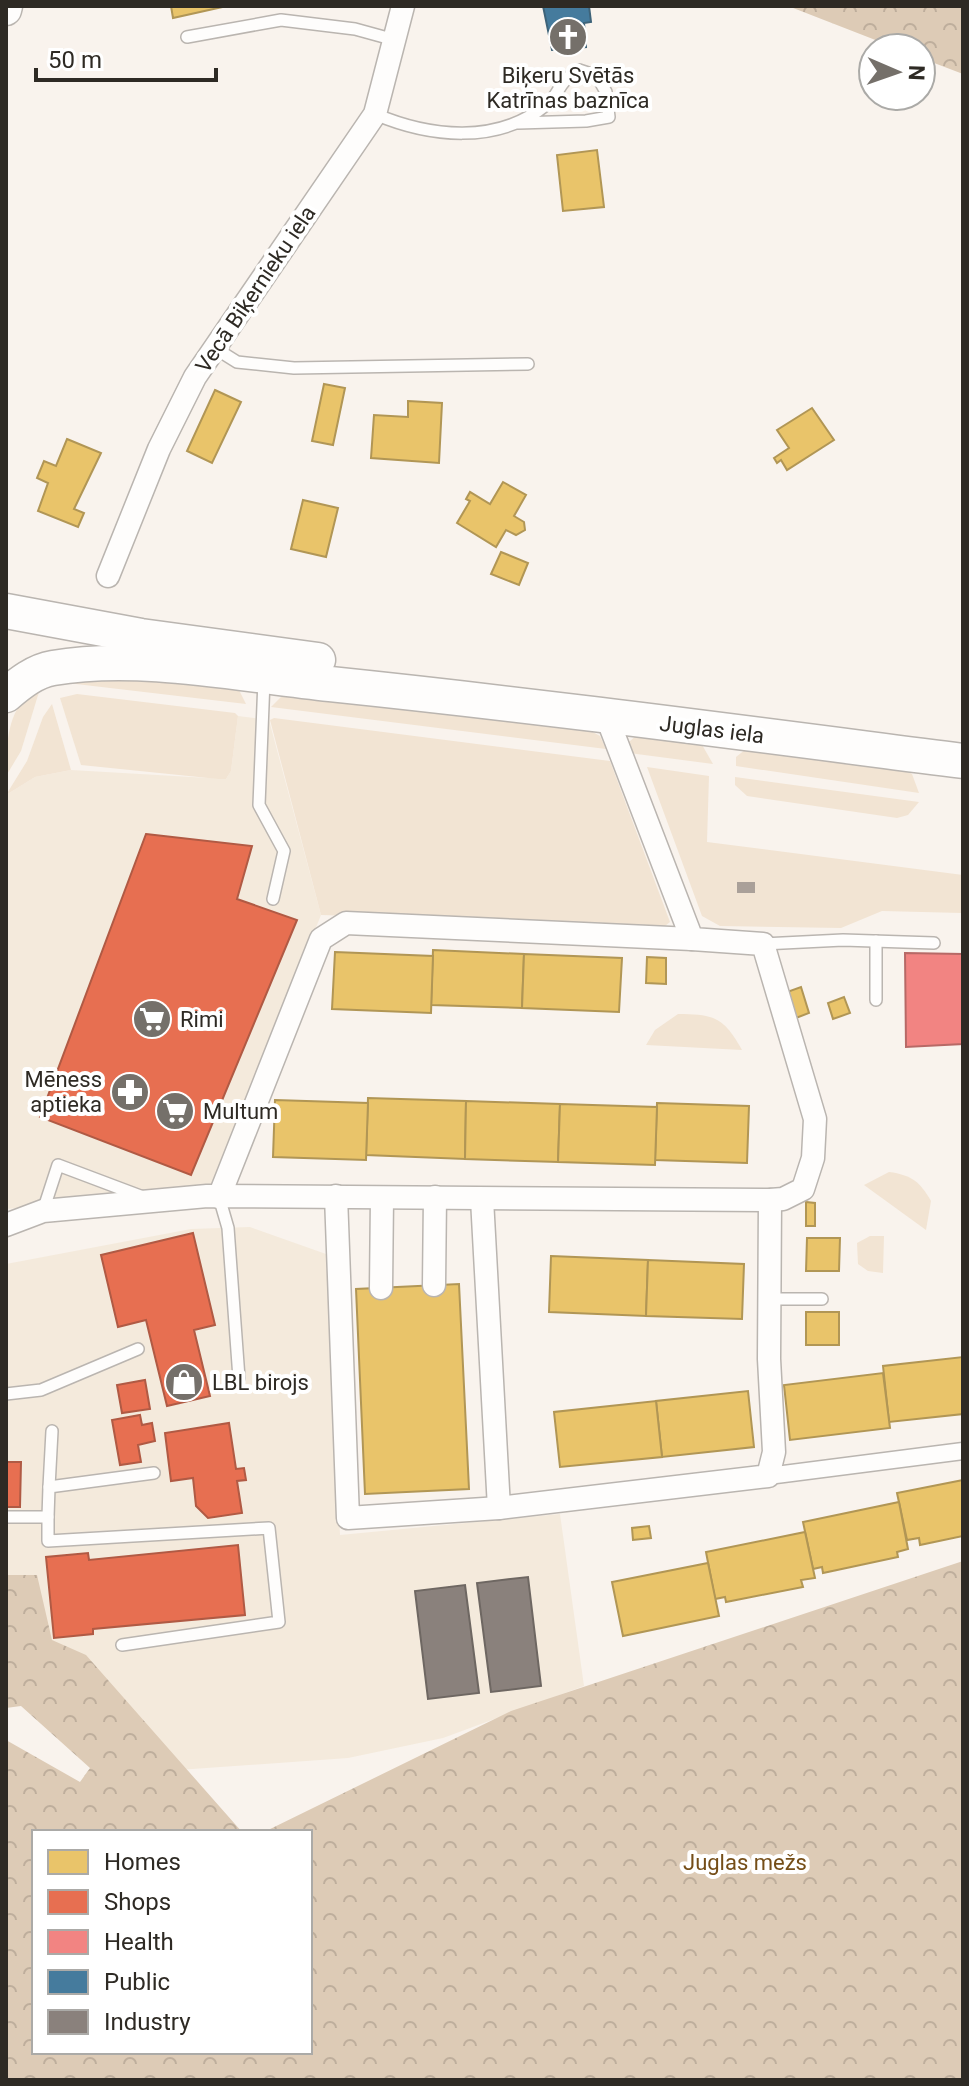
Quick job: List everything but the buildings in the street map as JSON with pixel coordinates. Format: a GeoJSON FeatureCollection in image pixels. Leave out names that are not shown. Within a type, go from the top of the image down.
{"type":"FeatureCollection","features":[{"type":"Feature","properties":{"kind":"main road","name":"Juglas iela"},"geometry":{"type":"LineString","coordinates":[[6,611],[141,636],[392,673],[461,698]]}},
{"type":"Feature","properties":{"kind":"main road","name":"Juglas iela"},"geometry":{"type":"LineString","coordinates":[[6,634],[26,640],[98,643],[141,636]]}},
{"type":"Feature","properties":{"kind":"main road","name":"Juglas iela"},"geometry":{"type":"LineString","coordinates":[[6,695],[23,680],[49,668],[164,665],[606,715],[963,761]]}},
{"type":"Feature","properties":{"kind":"street","name":"Vecā Biķernieku iela"},"geometry":{"type":"LineString","coordinates":[[108,576],[159,449],[213,347],[375,114],[403,6]]}},
{"type":"Feature","properties":{"kind":"street"},"geometry":{"type":"LineString","coordinates":[[606,715],[692,939]]}},
{"type":"Feature","properties":{"kind":"street"},"geometry":{"type":"LineString","coordinates":[[6,1225],[43,1211],[219,1197],[783,1199],[803,1189],[816,1139],[815,1119],[763,944],[346,923],[321,939],[219,1197]]}},
{"type":"Feature","properties":{"kind":"street"},"geometry":{"type":"LineString","coordinates":[[336,1196],[348,1518],[499,1508],[963,1451]]}},
{"type":"Feature","properties":{"kind":"street"},"geometry":{"type":"LineString","coordinates":[[434,1285],[435,1197]]}},
{"type":"Feature","properties":{"kind":"street"},"geometry":{"type":"LineString","coordinates":[[381,1288],[382,1198]]}},
{"type":"Feature","properties":{"kind":"street"},"geometry":{"type":"LineString","coordinates":[[482,1199],[499,1508]]}},
{"type":"Feature","properties":{"kind":"street"},"geometry":{"type":"LineString","coordinates":[[768,1476],[774,1452],[769,1359],[770,1200]]}},
{"type":"Feature","properties":{"kind":"lane"},"geometry":{"type":"LineString","coordinates":[[187,37],[281,20],[355,29],[395,40]]}},
{"type":"Feature","properties":{"kind":"lane"},"geometry":{"type":"LineString","coordinates":[[375,114],[410,129],[450,136],[518,123],[586,121],[609,117],[606,92],[597,76],[579,70],[561,80],[553,99],[544,107],[518,123]]}},
{"type":"Feature","properties":{"kind":"lane"},"geometry":{"type":"LineString","coordinates":[[213,347],[237,362],[294,368],[528,364]]}},
{"type":"Feature","properties":{"kind":"lane"},"geometry":{"type":"LineString","coordinates":[[265,677],[259,805],[284,851],[273,899]]}},
{"type":"Feature","properties":{"kind":"lane"},"geometry":{"type":"LineString","coordinates":[[876,941],[876,1000]]}},
{"type":"Feature","properties":{"kind":"lane"},"geometry":{"type":"LineString","coordinates":[[763,944],[934,943]]}},
{"type":"Feature","properties":{"kind":"lane"},"geometry":{"type":"LineString","coordinates":[[43,1211],[58,1165],[152,1200]]}},
{"type":"Feature","properties":{"kind":"lane"},"geometry":{"type":"LineString","coordinates":[[219,1197],[228,1228],[239,1378]]}},
{"type":"Feature","properties":{"kind":"lane"},"geometry":{"type":"LineString","coordinates":[[770,1299],[822,1299]]}},
{"type":"Feature","properties":{"kind":"lane"},"geometry":{"type":"LineString","coordinates":[[6,1394],[41,1390],[138,1349]]}},
{"type":"Feature","properties":{"kind":"lane"},"geometry":{"type":"LineString","coordinates":[[52,1431],[48,1541],[269,1528],[279,1622],[122,1645]]}},
{"type":"Feature","properties":{"kind":"lane"},"geometry":{"type":"LineString","coordinates":[[49,1487],[154,1473]]}},
{"type":"Feature","properties":{"kind":"lane"},"geometry":{"type":"LineString","coordinates":[[6,1517],[48,1517]]}},
{"type":"Feature","properties":{"kind":"shaded area"},"geometry":{"type":"Polygon","coordinates":[[[71,674],[237,686],[246,704],[59,682],[71,674]]]}},
{"type":"Feature","properties":{"kind":"shaded area"},"geometry":{"type":"Polygon","coordinates":[[[42,682],[21,751],[6,776],[11,723],[22,701],[42,682]]]}},
{"type":"Feature","properties":{"kind":"shaded area"},"geometry":{"type":"Polygon","coordinates":[[[295,692],[589,730],[600,736],[606,749],[271,707],[282,696],[295,692]]]}},
{"type":"Feature","properties":{"kind":"shaded area"},"geometry":{"type":"Polygon","coordinates":[[[77,694],[235,713],[238,716],[231,771],[226,779],[218,779],[81,765],[60,698],[77,694]]]}},
{"type":"Feature","properties":{"kind":"shaded area"},"geometry":{"type":"Polygon","coordinates":[[[52,704],[71,770],[35,777],[6,795],[27,761],[43,717],[52,704]]]}},
{"type":"Feature","properties":{"kind":"shaded area"},"geometry":{"type":"Polygon","coordinates":[[[238,716],[269,720],[321,915],[210,1190],[6,1209],[6,795],[35,777],[71,770],[226,779],[231,771],[238,716]]]}},
{"type":"Feature","properties":{"kind":"shaded area"},"geometry":{"type":"Polygon","coordinates":[[[274,718],[610,761],[670,922],[665,926],[321,915],[270,720],[274,718]]]}},
{"type":"Feature","properties":{"kind":"shaded area"},"geometry":{"type":"Polygon","coordinates":[[[638,734],[701,743],[713,764],[629,753],[629,742],[638,734]]]}},
{"type":"Feature","properties":{"kind":"shaded area"},"geometry":{"type":"Polygon","coordinates":[[[746,749],[903,769],[912,774],[919,793],[736,766],[736,757],[746,749]]]}},
{"type":"Feature","properties":{"kind":"shaded area"},"geometry":{"type":"Polygon","coordinates":[[[647,767],[709,776],[707,842],[963,875],[962,913],[882,911],[841,928],[720,926],[702,916],[647,767]]]}},
{"type":"Feature","properties":{"kind":"shaded area"},"geometry":{"type":"Polygon","coordinates":[[[735,777],[919,802],[908,815],[897,818],[747,796],[735,785],[735,777]]]}},
{"type":"Feature","properties":{"kind":"shaded area"},"geometry":{"type":"Polygon","coordinates":[[[678,1014],[701,1015],[717,1020],[730,1031],[742,1050],[646,1045],[655,1030],[678,1014]]]}},
{"type":"Feature","properties":{"kind":"shaded area"},"geometry":{"type":"Polygon","coordinates":[[[889,1172],[909,1177],[927,1194],[931,1201],[926,1230],[864,1185],[889,1172]]]}},
{"type":"Feature","properties":{"kind":"shaded area"},"geometry":{"type":"Polygon","coordinates":[[[250,1227],[326,1254],[340,1535],[560,1514],[584,1686],[443,1738],[348,1758],[164,1771],[6,1614],[6,1264],[191,1229],[250,1227]]]}},
{"type":"Feature","properties":{"kind":"shaded area"},"geometry":{"type":"Polygon","coordinates":[[[870,1236],[884,1236],[883,1273],[868,1271],[858,1264],[857,1243],[870,1236]]]}},
{"type":"Feature","properties":{"kind":"green space"},"geometry":{"type":"Polygon","coordinates":[[[788,6],[963,6],[963,74],[937,64],[937,32],[857,33],[788,6]]]}},
{"type":"Feature","properties":{"kind":"green space","name":"Juglas mežs"},"geometry":{"type":"Polygon","coordinates":[[[963,1561],[963,2080],[6,2080],[6,1740],[80,1782],[90,1768],[21,1706],[6,1708],[6,1575],[37,1575],[52,1640],[86,1655],[240,1830],[32,1830],[32,2054],[312,2054],[312,1830],[268,1830],[511,1711],[963,1561]]]}},
{"type":"Feature","properties":{"kind":"place","name":"Biķeru Svētās Katrīnas baznīca"},"geometry":{"type":"Point","coordinates":[568,37]}},
{"type":"Feature","properties":{"kind":"place","name":"Rimi"},"geometry":{"type":"Point","coordinates":[152,1019]}},
{"type":"Feature","properties":{"kind":"place","name":"Mēness aptieka"},"geometry":{"type":"Point","coordinates":[130,1092]}},
{"type":"Feature","properties":{"kind":"place","name":"Multum"},"geometry":{"type":"Point","coordinates":[175,1111]}},
{"type":"Feature","properties":{"kind":"place","name":"LBL birojs"},"geometry":{"type":"Point","coordinates":[184,1382]}}]}
